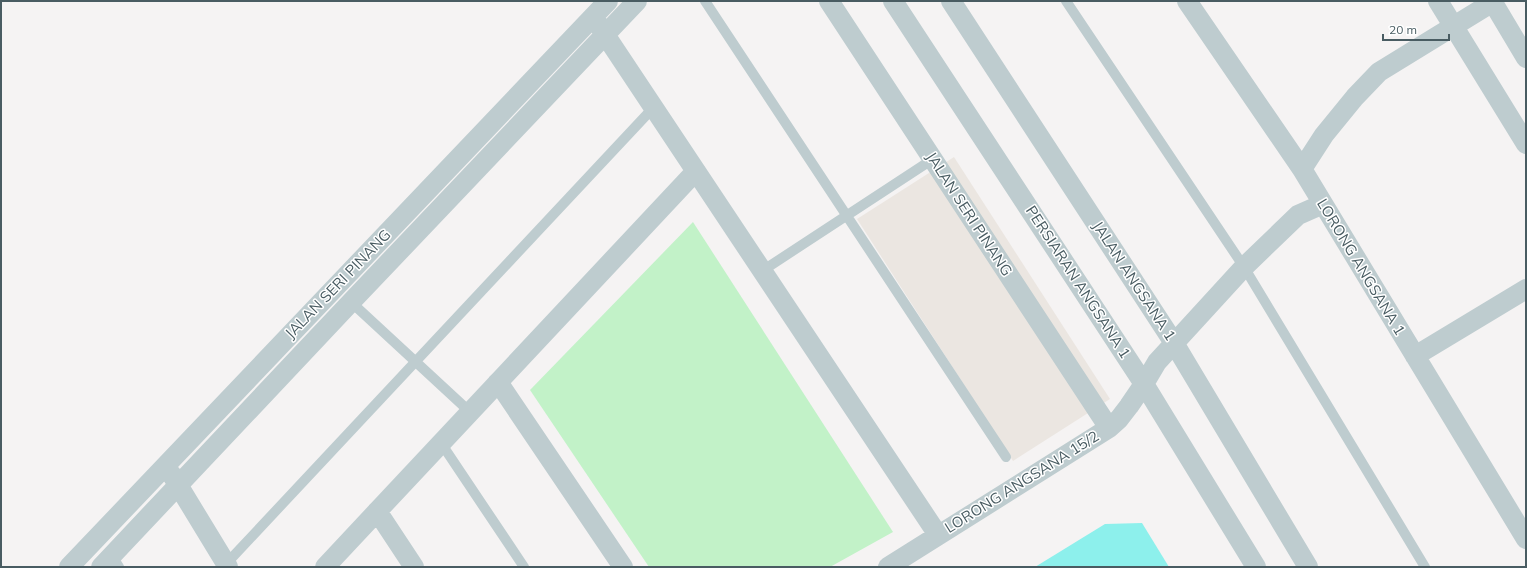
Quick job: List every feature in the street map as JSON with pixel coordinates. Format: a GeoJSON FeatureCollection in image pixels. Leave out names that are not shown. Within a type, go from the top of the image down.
{"type":"FeatureCollection","features":[{"type":"Feature","properties":{"kind":"street","name":"JALAN SERI PINANG"},"geometry":{"type":"LineString","coordinates":[[69,567],[608,1]]}},
{"type":"Feature","properties":{"kind":"street","name":"JALAN SERI PINANG"},"geometry":{"type":"LineString","coordinates":[[111,563],[178,486],[604,34],[637,1]]}},
{"type":"Feature","properties":{"kind":"street","name":"JALAN SERI PINANG"},"geometry":{"type":"LineString","coordinates":[[829,1],[1109,428]]}},
{"type":"Feature","properties":{"kind":"street","name":"JALAN ANGSANA 1"},"geometry":{"type":"LineString","coordinates":[[951,1],[1174,343],[1308,567]]}},
{"type":"Feature","properties":{"kind":"street","name":"LORONG ANGSANA 1"},"geometry":{"type":"LineString","coordinates":[[1187,1],[1302,169],[1526,539]]}},
{"type":"Feature","properties":{"kind":"street"},"geometry":{"type":"LineString","coordinates":[[1438,1],[1526,144]]}},
{"type":"Feature","properties":{"kind":"street"},"geometry":{"type":"LineString","coordinates":[[1302,169],[1324,135],[1350,102],[1379,72],[1493,2],[1526,58]]}},
{"type":"Feature","properties":{"kind":"street","name":"PERSIARAN ANGSANA 1"},"geometry":{"type":"LineString","coordinates":[[899,3],[1144,384],[1256,567]]}},
{"type":"Feature","properties":{"kind":"street"},"geometry":{"type":"LineString","coordinates":[[593,17],[938,535]]}},
{"type":"Feature","properties":{"kind":"street"},"geometry":{"type":"LineString","coordinates":[[325,567],[696,171]]}},
{"type":"Feature","properties":{"kind":"street","name":"LORONG ANGSANA 15/2"},"geometry":{"type":"LineString","coordinates":[[888,567],[1109,428],[1119,419],[1144,384],[1157,362],[1244,267],[1298,215],[1323,204]]}},
{"type":"Feature","properties":{"kind":"street"},"geometry":{"type":"LineString","coordinates":[[1415,356],[1526,288]]}},
{"type":"Feature","properties":{"kind":"street"},"geometry":{"type":"LineString","coordinates":[[498,382],[623,567]]}},
{"type":"Feature","properties":{"kind":"street"},"geometry":{"type":"LineString","coordinates":[[167,464],[178,486],[227,566]]}},
{"type":"Feature","properties":{"kind":"street"},"geometry":{"type":"LineString","coordinates":[[377,511],[414,567]]}},
{"type":"Feature","properties":{"kind":"lane"},"geometry":{"type":"LineString","coordinates":[[705,1],[1006,457]]}},
{"type":"Feature","properties":{"kind":"lane"},"geometry":{"type":"LineString","coordinates":[[1066,1],[1244,267],[1425,567]]}},
{"type":"Feature","properties":{"kind":"lane"},"geometry":{"type":"LineString","coordinates":[[227,566],[415,361],[654,108]]}},
{"type":"Feature","properties":{"kind":"lane"},"geometry":{"type":"LineString","coordinates":[[762,271],[933,159]]}},
{"type":"Feature","properties":{"kind":"lane"},"geometry":{"type":"LineString","coordinates":[[351,302],[470,412]]}},
{"type":"Feature","properties":{"kind":"lane"},"geometry":{"type":"LineString","coordinates":[[441,443],[524,567]]}},
{"type":"Feature","properties":{"kind":"shaded area"},"geometry":{"type":"Polygon","coordinates":[[[954,157],[1110,399],[1013,461],[857,219],[954,157]]]}},
{"type":"Feature","properties":{"kind":"green space"},"geometry":{"type":"Polygon","coordinates":[[[693,222],[893,532],[830,567],[649,567],[530,390],[693,222]]]}},
{"type":"Feature","properties":{"kind":"water"},"geometry":{"type":"Polygon","coordinates":[[[1142,523],[1169,567],[1035,567],[1105,524],[1142,523]]]}}]}
